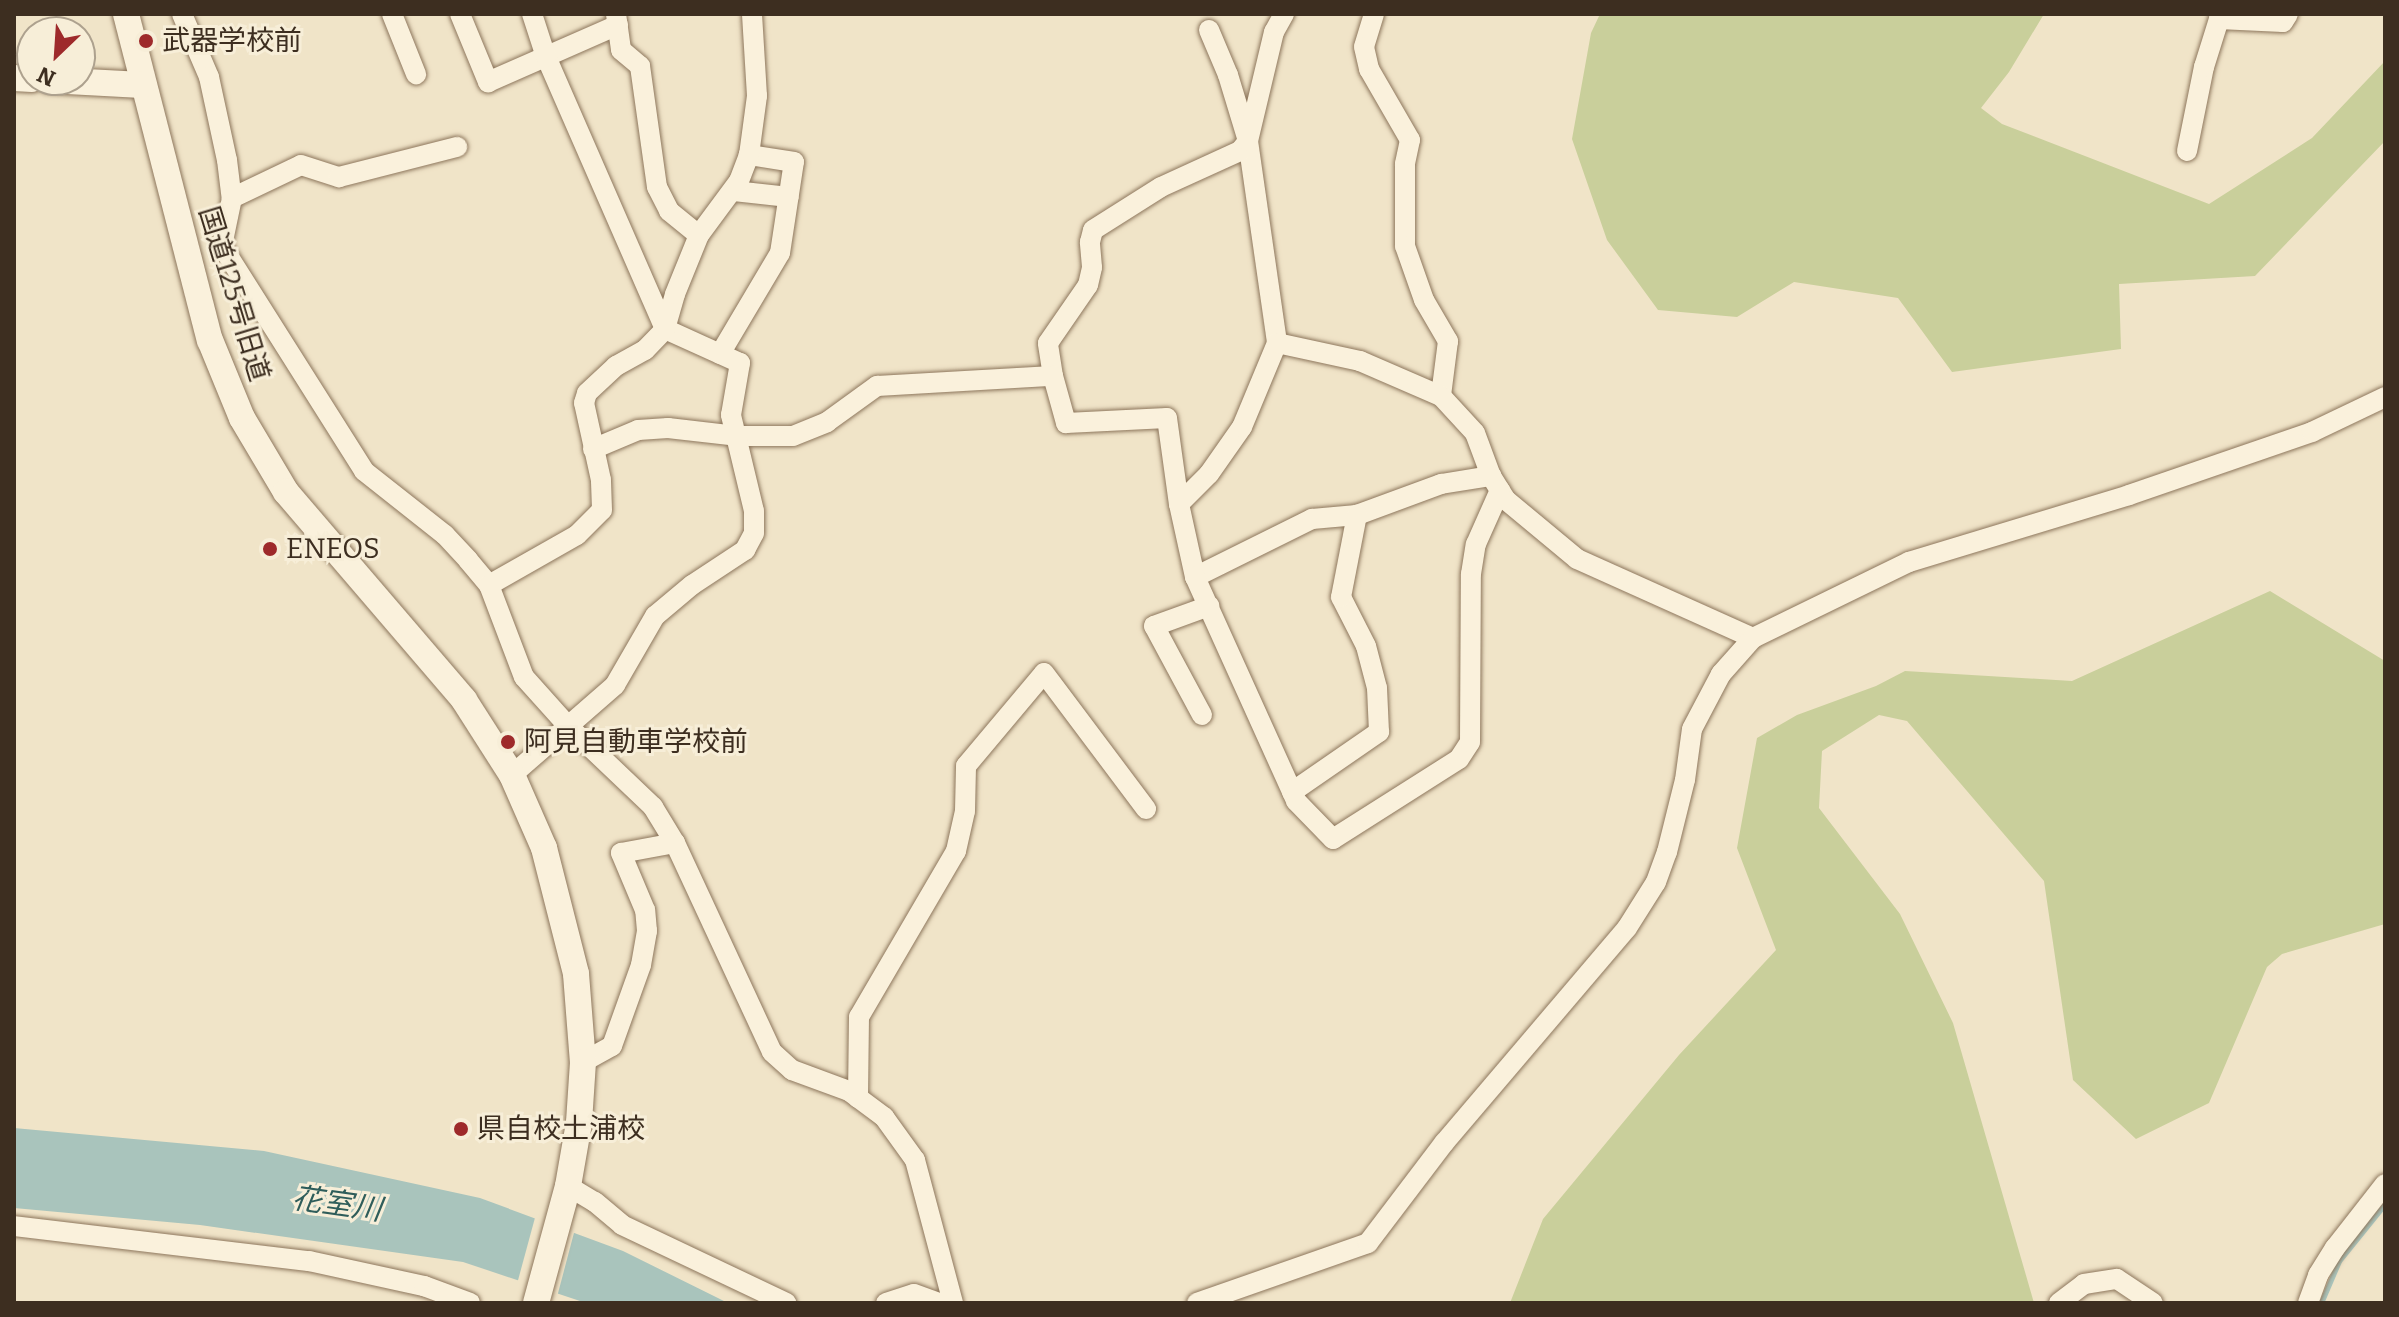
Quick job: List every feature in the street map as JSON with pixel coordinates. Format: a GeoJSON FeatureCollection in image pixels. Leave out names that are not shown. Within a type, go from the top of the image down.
{"type":"FeatureCollection","features":[{"type":"Feature","properties":{"kind":"street","name":"国道125号旧道"},"geometry":{"type":"LineString","coordinates":[[126,14],[189,265],[225,383],[260,454],[319,533],[442,672],[512,775],[544,848],[566,928],[580,1004],[583,1062],[579,1123],[565,1198],[536,1303]]}},
{"type":"Feature","properties":{"kind":"street"},"geometry":{"type":"LineString","coordinates":[[182,14],[209,77],[232,198],[222,246],[364,471],[445,535],[489,585],[524,677],[567,725],[642,795],[675,843],[772,1052],[792,1070],[858,1098],[884,1117],[915,1160],[953,1303]]}},
{"type":"Feature","properties":{"kind":"street"},"geometry":{"type":"LineString","coordinates":[[392,14],[416,74]]}},
{"type":"Feature","properties":{"kind":"street"},"geometry":{"type":"LineString","coordinates":[[460,14],[488,82],[546,57],[617,20],[621,50],[640,66],[657,187],[669,211],[699,235]]}},
{"type":"Feature","properties":{"kind":"street"},"geometry":{"type":"LineString","coordinates":[[512,775],[615,685],[655,616],[692,585],[745,550],[754,533],[754,511],[731,415],[740,363],[665,329],[546,57],[532,14]]}},
{"type":"Feature","properties":{"kind":"street"},"geometry":{"type":"LineString","coordinates":[[489,585],[577,535],[602,510],[601,480],[584,403],[587,393],[616,366],[645,350],[665,329],[675,294],[699,235],[734,191],[749,155],[757,96],[752,14]]}},
{"type":"Feature","properties":{"kind":"street"},"geometry":{"type":"LineString","coordinates":[[1284,14],[1274,32],[1248,141],[1240,151],[1161,187],[1093,230],[1088,285],[1048,343],[1066,423],[1167,418],[1179,504],[1195,577],[1296,801],[1333,839],[1459,759],[1470,742],[1471,574],[1476,544],[1496,483]]}},
{"type":"Feature","properties":{"kind":"street"},"geometry":{"type":"LineString","coordinates":[[1374,14],[1364,47],[1369,69],[1410,140],[1405,164],[1405,246],[1424,300],[1448,341],[1441,396]]}},
{"type":"Feature","properties":{"kind":"street"},"geometry":{"type":"LineString","coordinates":[[2187,151],[2218,16],[2283,22],[2288,14]]}},
{"type":"Feature","properties":{"kind":"street"},"geometry":{"type":"LineString","coordinates":[[1179,504],[1209,474],[1242,427],[1277,343],[1248,141],[1228,75],[1209,30]]}},
{"type":"Feature","properties":{"kind":"street"},"geometry":{"type":"LineString","coordinates":[[96,83],[142,85]]}},
{"type":"Feature","properties":{"kind":"street"},"geometry":{"type":"LineString","coordinates":[[232,198],[301,165],[339,177],[457,147]]}},
{"type":"Feature","properties":{"kind":"street"},"geometry":{"type":"LineString","coordinates":[[720,354],[780,253],[789,197],[794,162],[749,155]]}},
{"type":"Feature","properties":{"kind":"street"},"geometry":{"type":"LineString","coordinates":[[734,191],[789,197]]}},
{"type":"Feature","properties":{"kind":"street"},"geometry":{"type":"LineString","coordinates":[[189,265],[222,246]]}},
{"type":"Feature","properties":{"kind":"street"},"geometry":{"type":"LineString","coordinates":[[1277,343],[1360,361],[1441,396],[1475,433],[1506,500],[1577,559],[1753,638]]}},
{"type":"Feature","properties":{"kind":"street"},"geometry":{"type":"LineString","coordinates":[[593,449],[638,430],[668,428],[737,436],[793,436],[827,422],[877,386],[1053,376]]}},
{"type":"Feature","properties":{"kind":"street"},"geometry":{"type":"LineString","coordinates":[[1197,1303],[1368,1243],[1444,1143],[1627,928],[1642,905],[1656,882],[1667,852],[1685,780],[1692,729],[1721,674],[1753,638],[1909,562],[2129,495],[2312,432],[2385,397]]}},
{"type":"Feature","properties":{"kind":"street"},"geometry":{"type":"LineString","coordinates":[[1195,577],[1312,519],[1357,515],[1441,484],[1496,483]]}},
{"type":"Feature","properties":{"kind":"street"},"geometry":{"type":"LineString","coordinates":[[1292,792],[1379,732],[1377,688],[1366,646],[1341,597],[1357,515]]}},
{"type":"Feature","properties":{"kind":"street"},"geometry":{"type":"LineString","coordinates":[[1202,715],[1154,626],[1209,606]]}},
{"type":"Feature","properties":{"kind":"street"},"geometry":{"type":"LineString","coordinates":[[858,1098],[859,1017],[956,851],[965,811],[966,766],[1044,673],[1146,809]]}},
{"type":"Feature","properties":{"kind":"street"},"geometry":{"type":"LineString","coordinates":[[583,1062],[612,1046],[641,965],[647,931],[645,910],[621,853],[675,843]]}},
{"type":"Feature","properties":{"kind":"street"},"geometry":{"type":"LineString","coordinates":[[2308,1303],[2318,1275],[2335,1248],[2385,1184]]}},
{"type":"Feature","properties":{"kind":"street"},"geometry":{"type":"LineString","coordinates":[[565,1198],[595,1202],[622,1225],[786,1303]]}},
{"type":"Feature","properties":{"kind":"street"},"geometry":{"type":"LineString","coordinates":[[14,1226],[309,1261],[424,1286],[470,1303]]}},
{"type":"Feature","properties":{"kind":"street"},"geometry":{"type":"LineString","coordinates":[[2059,1303],[2084,1284],[2117,1279],[2153,1303]]}},
{"type":"Feature","properties":{"kind":"street"},"geometry":{"type":"LineString","coordinates":[[886,1303],[914,1294],[939,1303]]}},
{"type":"Feature","properties":{"kind":"green space"},"geometry":{"type":"Polygon","coordinates":[[[1600,14],[2044,14],[2009,72],[1981,108],[2002,124],[2209,204],[2312,138],[2385,61],[2385,141],[2255,276],[2119,284],[2121,349],[1952,372],[1898,298],[1794,282],[1737,317],[1658,310],[1607,240],[1572,139],[1591,33],[1600,14]]]}},
{"type":"Feature","properties":{"kind":"green space"},"geometry":{"type":"Polygon","coordinates":[[[2270,591],[2385,661],[2385,924],[2282,954],[2267,967],[2209,1103],[2136,1139],[2073,1080],[2044,881],[1907,721],[1879,715],[1822,751],[1819,808],[1900,914],[1953,1023],[2034,1303],[1510,1303],[1543,1219],[1679,1055],[1776,950],[1737,848],[1757,738],[1797,715],[1876,686],[1905,671],[2072,681],[2270,591]]]}},
{"type":"Feature","properties":{"kind":"water","name":"花室川"},"geometry":{"type":"Polygon","coordinates":[[[14,1128],[264,1151],[480,1198],[623,1251],[728,1303],[586,1303],[463,1262],[200,1225],[14,1208],[14,1128]]]}},
{"type":"Feature","properties":{"kind":"pier"},"geometry":{"type":"Polygon","coordinates":[[[536,1214],[575,1229],[557,1297],[517,1284],[536,1214]]]}},
{"type":"Feature","properties":{"kind":"waterway"},"geometry":{"type":"LineString","coordinates":[[2321,1303],[2339,1261],[2385,1204]]}},
{"type":"Feature","properties":{"kind":"place","name":"武器学校前"},"geometry":{"type":"Point","coordinates":[146,41]}},
{"type":"Feature","properties":{"kind":"place","name":"ENEOS"},"geometry":{"type":"Point","coordinates":[270,549]}},
{"type":"Feature","properties":{"kind":"place","name":"阿見自動車学校前"},"geometry":{"type":"Point","coordinates":[508,742]}},
{"type":"Feature","properties":{"kind":"place","name":"県自校土浦校"},"geometry":{"type":"Point","coordinates":[461,1129]}}]}
